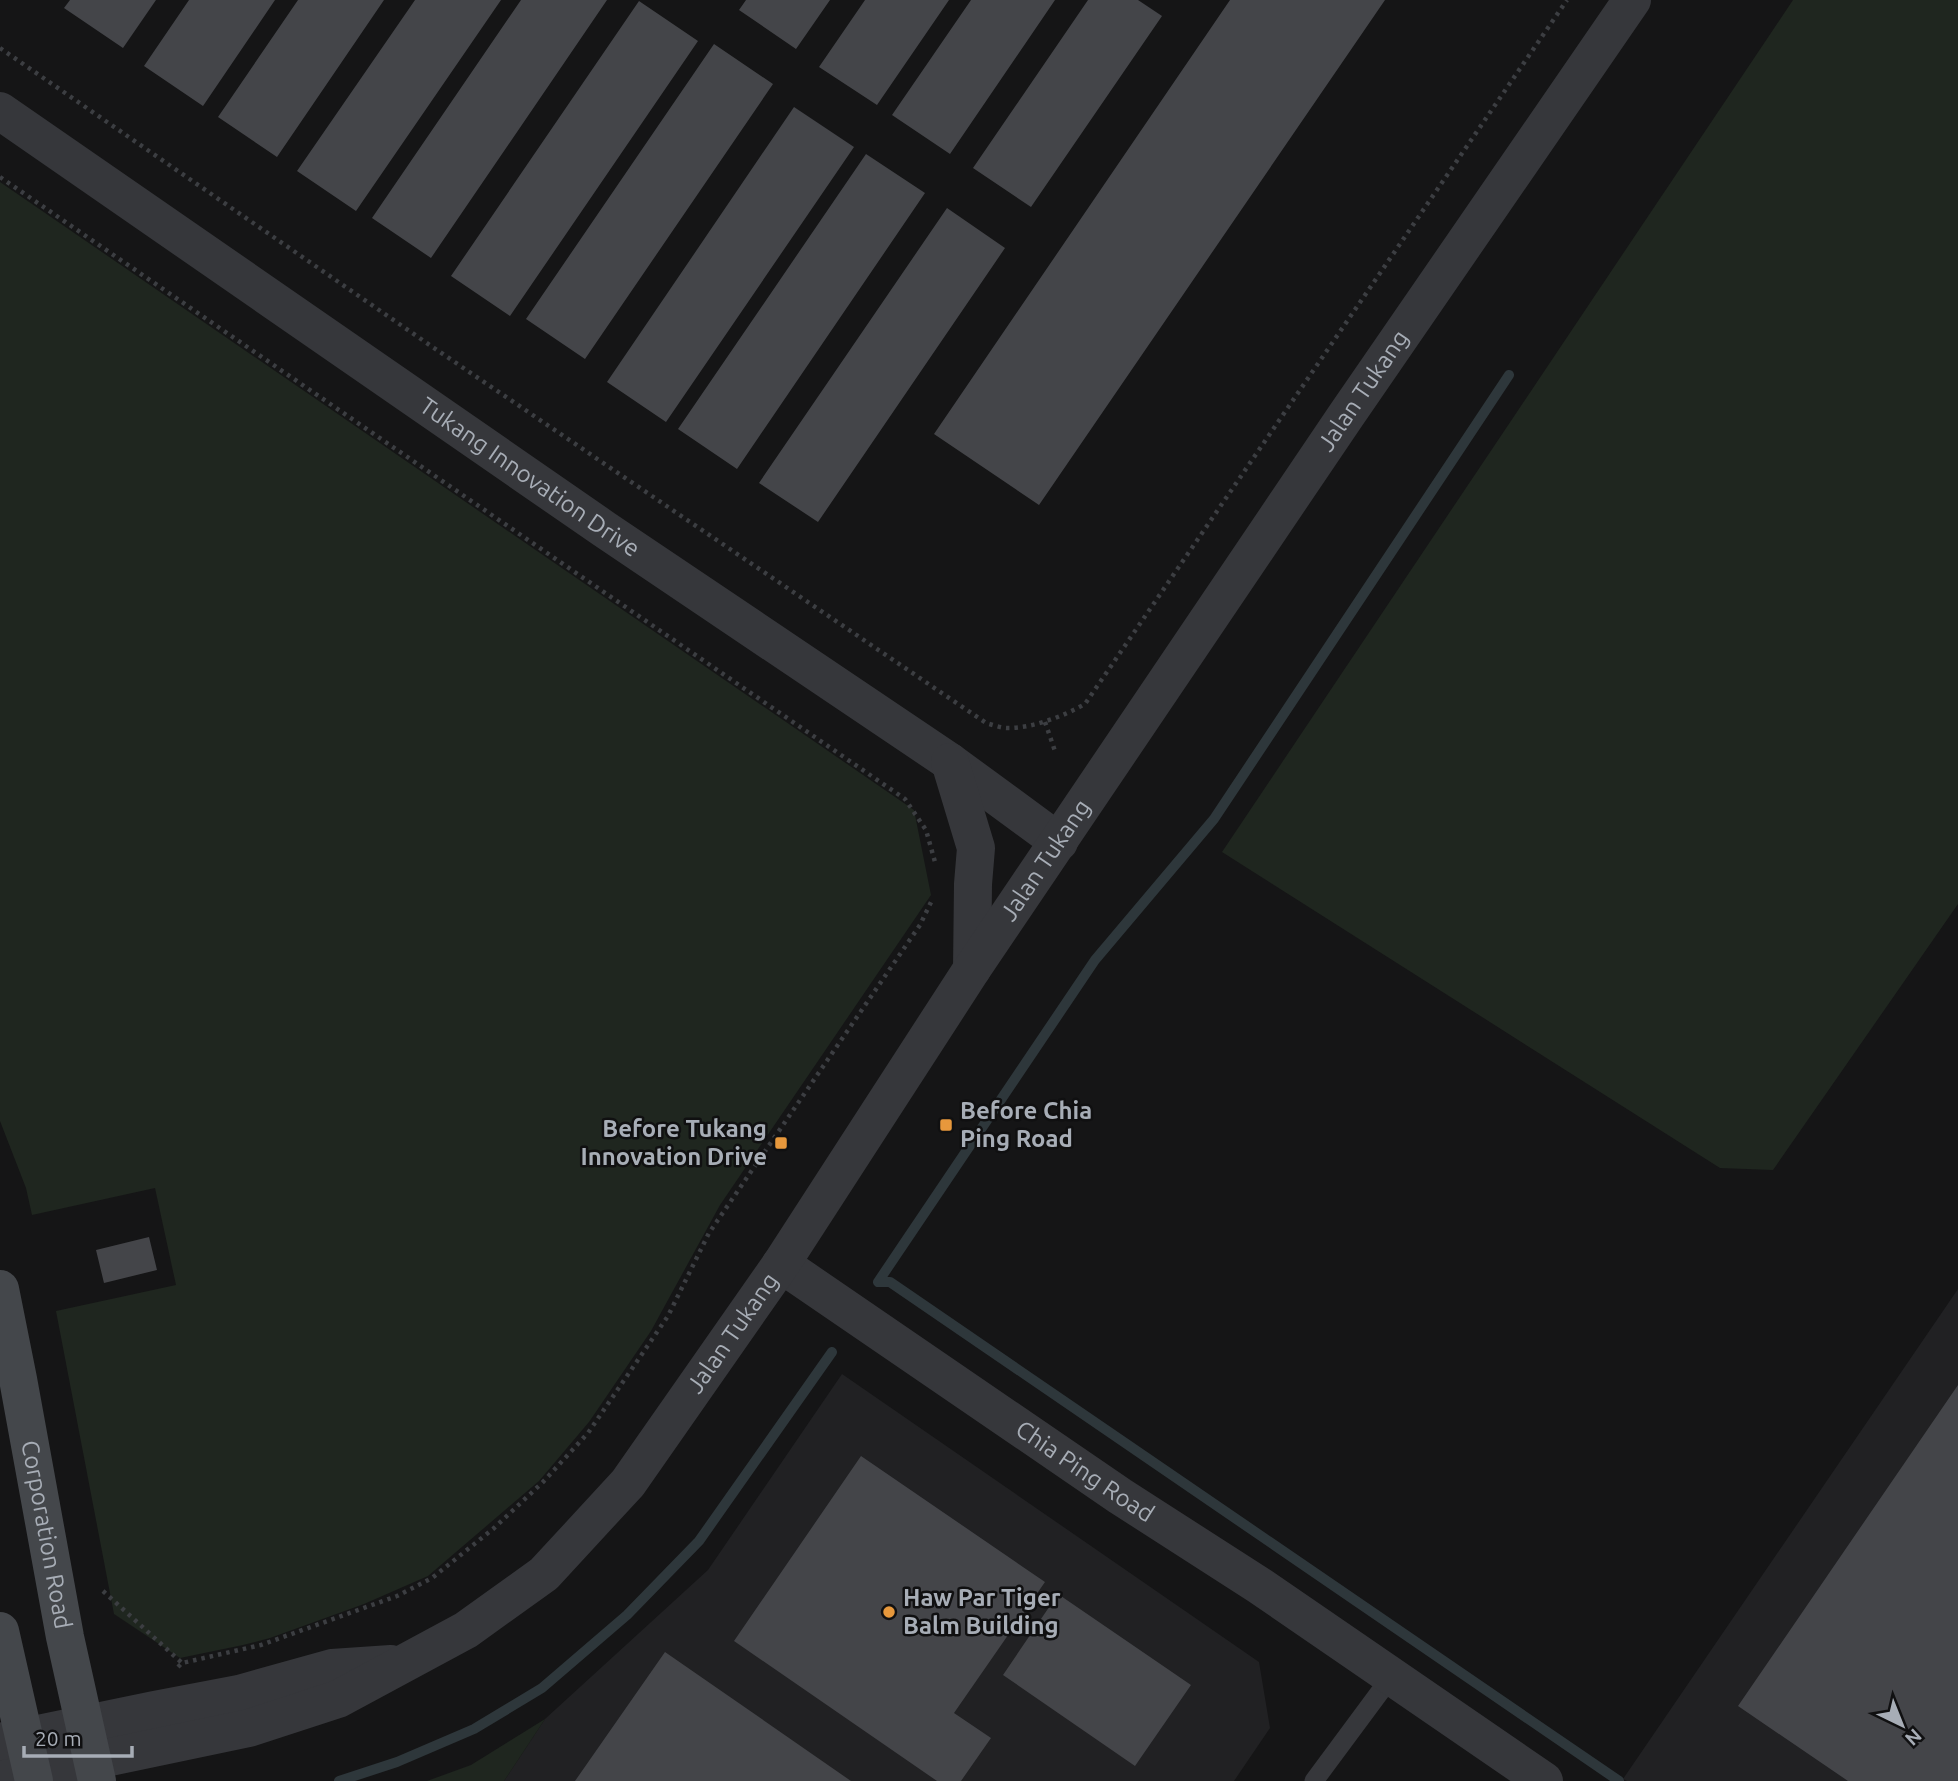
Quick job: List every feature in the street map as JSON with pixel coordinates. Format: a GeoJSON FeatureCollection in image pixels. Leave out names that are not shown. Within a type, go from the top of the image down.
{"type":"FeatureCollection","features":[{"type":"Feature","properties":{"kind":"main road","name":"Corporation Road"},"geometry":{"type":"LineString","coordinates":[[0,1289],[19,1379],[65,1637],[91,1755]]}},
{"type":"Feature","properties":{"kind":"main road"},"geometry":{"type":"LineString","coordinates":[[0,1631],[18,1762]]}},
{"type":"Feature","properties":{"kind":"street","name":"Jalan Tukang"},"geometry":{"type":"LineString","coordinates":[[18,1762],[91,1755],[248,1728],[338,1699],[466,1630],[544,1574],[628,1483],[781,1264],[972,970],[1345,417],[1632,0]]}},
{"type":"Feature","properties":{"kind":"street","name":"Tukang Innovation Drive"},"geometry":{"type":"LineString","coordinates":[[0,111],[604,529],[950,762],[1059,842]]}},
{"type":"Feature","properties":{"kind":"street"},"geometry":{"type":"LineString","coordinates":[[950,762],[976,848],[972,970]]}},
{"type":"Feature","properties":{"kind":"street","name":"Chia Ping Road"},"geometry":{"type":"LineString","coordinates":[[781,1264],[1120,1496],[1260,1586],[1544,1781]]}},
{"type":"Feature","properties":{"kind":"lane"},"geometry":{"type":"LineString","coordinates":[[1314,1781],[1391,1677]]}},
{"type":"Feature","properties":{"kind":"path"},"geometry":{"type":"LineString","coordinates":[[0,48],[434,348],[986,723],[1007,728],[1045,722],[1068,714],[1085,704],[1567,0]]}},
{"type":"Feature","properties":{"kind":"path"},"geometry":{"type":"LineString","coordinates":[[0,177],[905,799],[926,830],[935,859],[935,870]]}},
{"type":"Feature","properties":{"kind":"path"},"geometry":{"type":"LineString","coordinates":[[1045,722],[1056,754]]}},
{"type":"Feature","properties":{"kind":"path"},"geometry":{"type":"LineString","coordinates":[[175,1671],[182,1663],[261,1645],[397,1596],[432,1578],[493,1529],[543,1482],[588,1433],[667,1316],[709,1233],[920,925],[936,892]]}},
{"type":"Feature","properties":{"kind":"path"},"geometry":{"type":"LineString","coordinates":[[103,1591],[182,1663]]}},
{"type":"Feature","properties":{"kind":"shaded area"},"geometry":{"type":"Polygon","coordinates":[[[1793,0],[1958,0],[1958,904],[1773,1170],[1720,1168],[1222,852],[1793,0]]]}},
{"type":"Feature","properties":{"kind":"shaded area"},"geometry":{"type":"Polygon","coordinates":[[[0,182],[914,810],[931,895],[720,1205],[651,1331],[589,1422],[539,1481],[428,1576],[364,1604],[270,1638],[180,1658],[114,1614],[56,1311],[176,1285],[155,1188],[32,1215],[26,1188],[0,1121],[0,182]]]}},
{"type":"Feature","properties":{"kind":"shaded area"},"geometry":{"type":"Polygon","coordinates":[[[1958,1289],[1958,1781],[1623,1779],[1958,1289]]]}},
{"type":"Feature","properties":{"kind":"shaded area"},"geometry":{"type":"Polygon","coordinates":[[[842,1374],[1259,1662],[1270,1728],[1234,1781],[504,1781],[545,1719],[708,1570],[842,1374]]]}},
{"type":"Feature","properties":{"kind":"shaded area"},"geometry":{"type":"Polygon","coordinates":[[[545,1719],[504,1781],[427,1781],[471,1765],[545,1719]]]}},
{"type":"Feature","properties":{"kind":"building"},"geometry":{"type":"Polygon","coordinates":[[[70,0],[156,0],[123,48],[64,8],[70,0]]]}},
{"type":"Feature","properties":{"kind":"building"},"geometry":{"type":"Polygon","coordinates":[[[189,0],[275,0],[203,106],[144,66],[189,0]]]}},
{"type":"Feature","properties":{"kind":"building"},"geometry":{"type":"Polygon","coordinates":[[[298,0],[384,0],[277,157],[218,117],[298,0]]]}},
{"type":"Feature","properties":{"kind":"building"},"geometry":{"type":"Polygon","coordinates":[[[415,0],[501,0],[356,211],[297,171],[415,0]]]}},
{"type":"Feature","properties":{"kind":"building"},"geometry":{"type":"Polygon","coordinates":[[[521,0],[607,0],[431,258],[372,218],[521,0]]]}},
{"type":"Feature","properties":{"kind":"building"},"geometry":{"type":"Polygon","coordinates":[[[746,0],[830,0],[796,49],[739,10],[746,0]]]}},
{"type":"Feature","properties":{"kind":"building"},"geometry":{"type":"Polygon","coordinates":[[[865,0],[949,0],[877,105],[819,67],[865,0]]]}},
{"type":"Feature","properties":{"kind":"building"},"geometry":{"type":"Polygon","coordinates":[[[971,0],[1055,0],[950,154],[892,115],[971,0]]]}},
{"type":"Feature","properties":{"kind":"building"},"geometry":{"type":"Polygon","coordinates":[[[1088,0],[1138,0],[1162,16],[1031,207],[973,168],[1088,0]]]}},
{"type":"Feature","properties":{"kind":"building"},"geometry":{"type":"Polygon","coordinates":[[[1230,0],[1385,0],[1039,505],[934,434],[1230,0]]]}},
{"type":"Feature","properties":{"kind":"building"},"geometry":{"type":"Polygon","coordinates":[[[639,1],[698,41],[510,316],[451,276],[639,1]]]}},
{"type":"Feature","properties":{"kind":"building"},"geometry":{"type":"Polygon","coordinates":[[[714,44],[773,84],[585,359],[526,319],[714,44]]]}},
{"type":"Feature","properties":{"kind":"building"},"geometry":{"type":"Polygon","coordinates":[[[794,107],[854,147],[666,422],[607,382],[794,107]]]}},
{"type":"Feature","properties":{"kind":"building"},"geometry":{"type":"Polygon","coordinates":[[[866,154],[925,193],[737,469],[678,429],[866,154]]]}},
{"type":"Feature","properties":{"kind":"building"},"geometry":{"type":"Polygon","coordinates":[[[947,208],[1005,248],[818,522],[759,483],[947,208]]]}},
{"type":"Feature","properties":{"kind":"building"},"geometry":{"type":"Polygon","coordinates":[[[149,1237],[157,1270],[104,1283],[96,1250],[149,1237]]]}},
{"type":"Feature","properties":{"kind":"building"},"geometry":{"type":"Polygon","coordinates":[[[1958,1385],[1958,1781],[1848,1781],[1738,1706],[1958,1385]]]}},
{"type":"Feature","properties":{"kind":"building","name":"Haw Par Tiger Balm Building"},"geometry":{"type":"Polygon","coordinates":[[[861,1456],[1045,1582],[954,1713],[991,1738],[961,1781],[937,1781],[734,1641],[861,1456]]]}},
{"type":"Feature","properties":{"kind":"building"},"geometry":{"type":"Polygon","coordinates":[[[1058,1594],[1191,1685],[1135,1766],[1003,1675],[1058,1594]]]}},
{"type":"Feature","properties":{"kind":"building"},"geometry":{"type":"Polygon","coordinates":[[[665,1652],[717,1688],[851,1781],[575,1781],[665,1652]]]}},
{"type":"Feature","properties":{"kind":"waterway"},"geometry":{"type":"LineString","coordinates":[[878,1282],[1095,960],[1214,819],[1509,375]]}},
{"type":"Feature","properties":{"kind":"waterway"},"geometry":{"type":"LineString","coordinates":[[878,1282],[890,1282],[1619,1781]]}},
{"type":"Feature","properties":{"kind":"waterway"},"geometry":{"type":"LineString","coordinates":[[339,1781],[397,1762],[474,1729],[542,1688],[627,1615],[699,1541],[832,1352]]}},
{"type":"Feature","properties":{"kind":"place","name":"Before Chia Ping Road"},"geometry":{"type":"Point","coordinates":[946,1125]}},
{"type":"Feature","properties":{"kind":"place","name":"Before Tukang Innovation Drive"},"geometry":{"type":"Point","coordinates":[781,1143]}},
{"type":"Feature","properties":{"kind":"place","name":"Haw Par Tiger Balm Building"},"geometry":{"type":"Point","coordinates":[889,1612]}}]}
